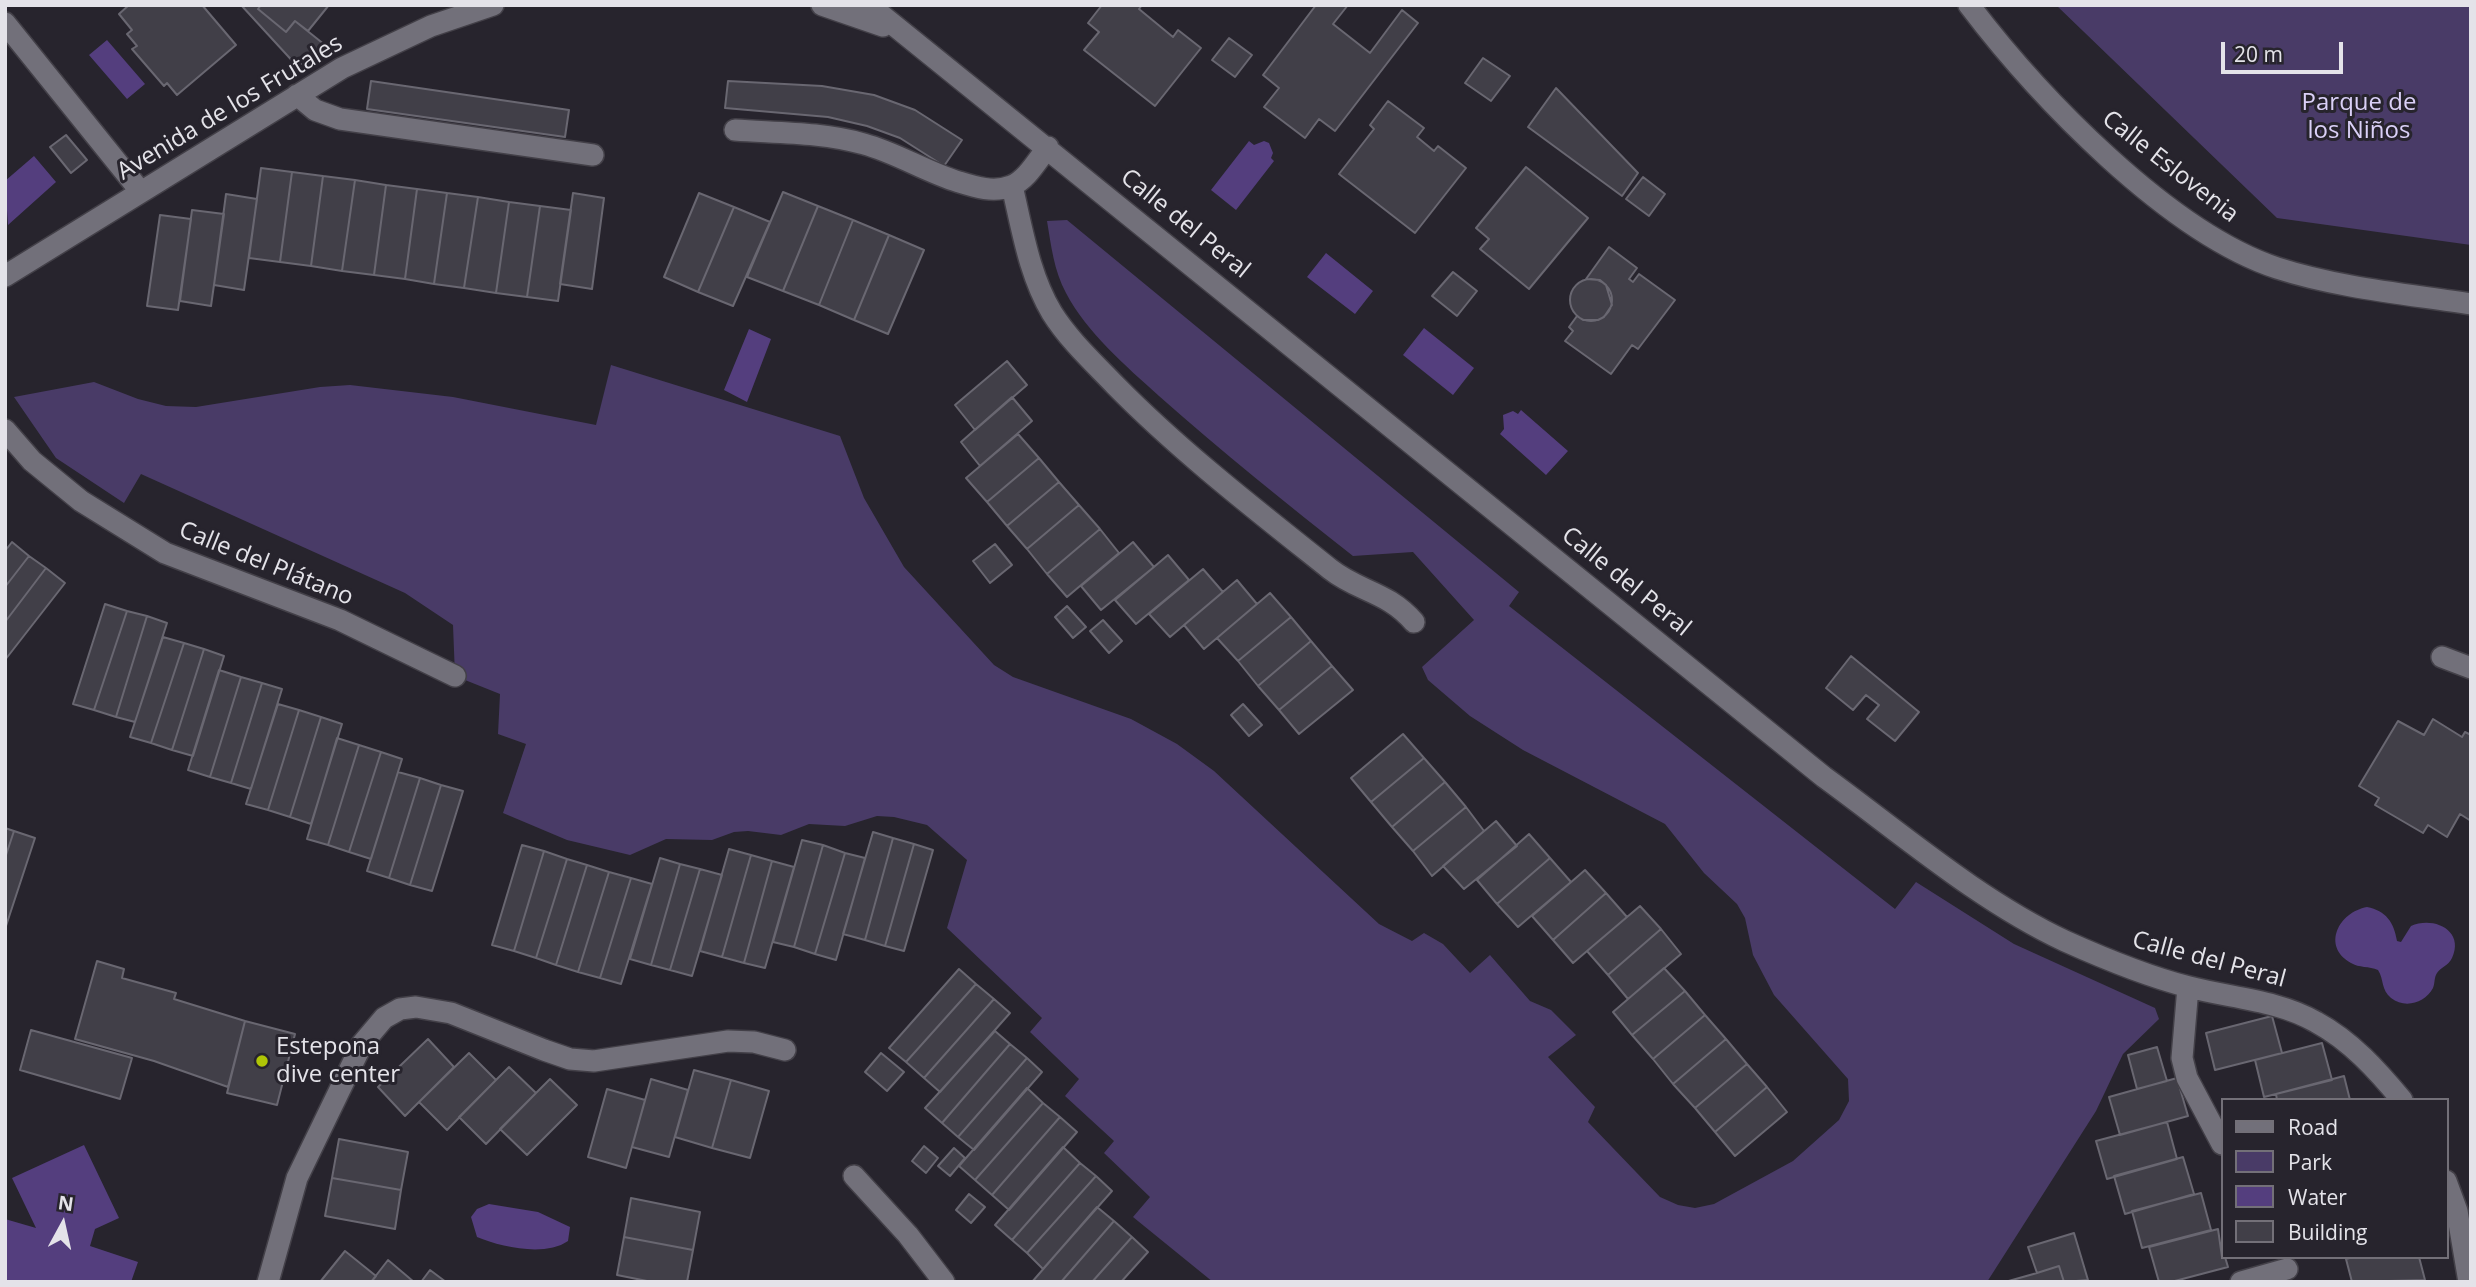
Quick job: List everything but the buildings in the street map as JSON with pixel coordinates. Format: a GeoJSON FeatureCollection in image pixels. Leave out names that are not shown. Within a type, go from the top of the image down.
{"type":"FeatureCollection","features":[{"type":"Feature","properties":{"kind":"street","name":"Avenida de los Frutales"},"geometry":{"type":"LineString","coordinates":[[5,276],[297,94],[384,46],[493,5]]}},
{"type":"Feature","properties":{"kind":"street"},"geometry":{"type":"LineString","coordinates":[[822,5],[902,33]]}},
{"type":"Feature","properties":{"kind":"street","name":"Calle del Peral"},"geometry":{"type":"LineString","coordinates":[[869,5],[1835,785],[1988,897],[2063,940],[2136,971],[2188,987],[2294,1011],[2317,1022],[2343,1039],[2374,1067],[2400,1098]]}},
{"type":"Feature","properties":{"kind":"street","name":"Calle Eslovenia"},"geometry":{"type":"LineString","coordinates":[[1969,5],[2005,51],[2070,121],[2124,170],[2181,215],[2224,244],[2249,257],[2309,276],[2471,304]]}},
{"type":"Feature","properties":{"kind":"street"},"geometry":{"type":"LineString","coordinates":[[5,23],[141,192]]}},
{"type":"Feature","properties":{"kind":"street"},"geometry":{"type":"LineString","coordinates":[[297,94],[315,110],[340,119],[593,155]]}},
{"type":"Feature","properties":{"kind":"street"},"geometry":{"type":"LineString","coordinates":[[735,130],[838,138],[864,144],[941,177],[979,188],[1012,186],[1022,179],[1048,147]]}},
{"type":"Feature","properties":{"kind":"street"},"geometry":{"type":"LineString","coordinates":[[1012,186],[1037,284],[1051,312],[1070,338],[1148,418],[1223,482],[1333,572],[1398,604],[1414,622]]}},
{"type":"Feature","properties":{"kind":"street","name":"Calle del Plátano"},"geometry":{"type":"LineString","coordinates":[[5,430],[32,461],[81,502],[165,553],[340,620],[455,676]]}},
{"type":"Feature","properties":{"kind":"street"},"geometry":{"type":"LineString","coordinates":[[2442,657],[2471,668]]}},
{"type":"Feature","properties":{"kind":"street"},"geometry":{"type":"LineString","coordinates":[[2188,987],[2182,1059],[2187,1078],[2220,1140]]}},
{"type":"Feature","properties":{"kind":"street"},"geometry":{"type":"LineString","coordinates":[[268,1282],[297,1178],[314,1142],[362,1044],[384,1018],[400,1009],[416,1007],[451,1013],[544,1050],[582,1060],[626,1058],[728,1041],[754,1042],[785,1050]]}},
{"type":"Feature","properties":{"kind":"street"},"geometry":{"type":"LineString","coordinates":[[854,1176],[908,1235],[944,1282]]}},
{"type":"Feature","properties":{"kind":"street"},"geometry":{"type":"LineString","coordinates":[[2448,1187],[2468,1249],[2469,1282]]}},
{"type":"Feature","properties":{"kind":"street"},"geometry":{"type":"LineString","coordinates":[[2241,1282],[2286,1269]]}},
{"type":"Feature","properties":{"kind":"green space","name":"Parque de los Niños"},"geometry":{"type":"Polygon","coordinates":[[[2056,5],[2471,5],[2471,245],[2277,218],[2056,5]]]}},
{"type":"Feature","properties":{"kind":"green space"},"geometry":{"type":"Polygon","coordinates":[[[1067,220],[1519,592],[1509,606],[1895,909],[1916,882],[2014,944],[2155,1008],[2159,1019],[2123,1054],[2096,1111],[1987,1282],[1213,1282],[1133,1217],[1150,1197],[1104,1153],[1114,1141],[1065,1096],[1079,1079],[1030,1032],[1042,1018],[947,928],[967,860],[927,825],[877,816],[845,826],[809,824],[781,835],[748,831],[734,832],[712,840],[666,839],[630,855],[567,840],[503,813],[526,744],[498,734],[500,694],[455,676],[453,625],[405,593],[141,474],[124,503],[56,458],[14,397],[94,382],[138,399],[166,406],[196,407],[320,387],[350,385],[453,397],[596,425],[611,365],[840,436],[864,498],[904,567],[994,665],[1013,677],[1131,719],[1177,744],[1214,771],[1379,924],[1412,941],[1424,933],[1443,944],[1470,973],[1490,955],[1530,1001],[1551,1010],[1576,1035],[1548,1057],[1595,1107],[1588,1122],[1660,1197],[1678,1205],[1695,1208],[1714,1204],[1793,1161],[1839,1120],[1849,1101],[1848,1079],[1774,995],[1753,955],[1745,918],[1737,904],[1704,873],[1665,824],[1523,750],[1470,716],[1428,680],[1422,667],[1474,620],[1413,552],[1353,556],[1231,458],[1121,361],[1085,322],[1066,293],[1059,276],[1047,221],[1067,220]]]}},
{"type":"Feature","properties":{"kind":"water"},"geometry":{"type":"Polygon","coordinates":[[[107,40],[145,84],[127,99],[89,55],[107,40]]]}},
{"type":"Feature","properties":{"kind":"water"},"geometry":{"type":"Polygon","coordinates":[[[1249,141],[1254,145],[1264,141],[1269,143],[1274,161],[1236,210],[1211,190],[1249,141]]]}},
{"type":"Feature","properties":{"kind":"water"},"geometry":{"type":"Polygon","coordinates":[[[34,156],[56,182],[8,225],[5,181],[34,156]]]}},
{"type":"Feature","properties":{"kind":"water"},"geometry":{"type":"Polygon","coordinates":[[[1326,253],[1373,291],[1355,314],[1307,277],[1326,253]]]}},
{"type":"Feature","properties":{"kind":"water"},"geometry":{"type":"Polygon","coordinates":[[[1424,328],[1474,368],[1453,395],[1403,355],[1424,328]]]}},
{"type":"Feature","properties":{"kind":"water"},"geometry":{"type":"Polygon","coordinates":[[[749,329],[771,339],[747,402],[724,390],[749,329]]]}},
{"type":"Feature","properties":{"kind":"water"},"geometry":{"type":"Polygon","coordinates":[[[1521,410],[1568,451],[1546,475],[1500,434],[1504,429],[1503,415],[1513,411],[1518,414],[1521,410]]]}},
{"type":"Feature","properties":{"kind":"water"},"geometry":{"type":"Polygon","coordinates":[[[2367,907],[2388,918],[2397,941],[2401,942],[2411,926],[2420,923],[2437,924],[2451,933],[2455,948],[2452,958],[2437,973],[2434,986],[2420,1001],[2408,1004],[2391,998],[2378,970],[2351,963],[2337,948],[2335,939],[2342,922],[2348,915],[2367,907]]]}},
{"type":"Feature","properties":{"kind":"water"},"geometry":{"type":"Polygon","coordinates":[[[84,1145],[119,1218],[95,1229],[90,1246],[138,1262],[131,1282],[5,1282],[5,1219],[36,1228],[12,1178],[84,1145]]]}},
{"type":"Feature","properties":{"kind":"water"},"geometry":{"type":"Polygon","coordinates":[[[489,1204],[538,1212],[570,1227],[568,1241],[547,1249],[523,1249],[477,1237],[471,1217],[477,1209],[489,1204]]]}},
{"type":"Feature","properties":{"kind":"place","name":"Estepona dive center"},"geometry":{"type":"Point","coordinates":[262,1061]}}]}
